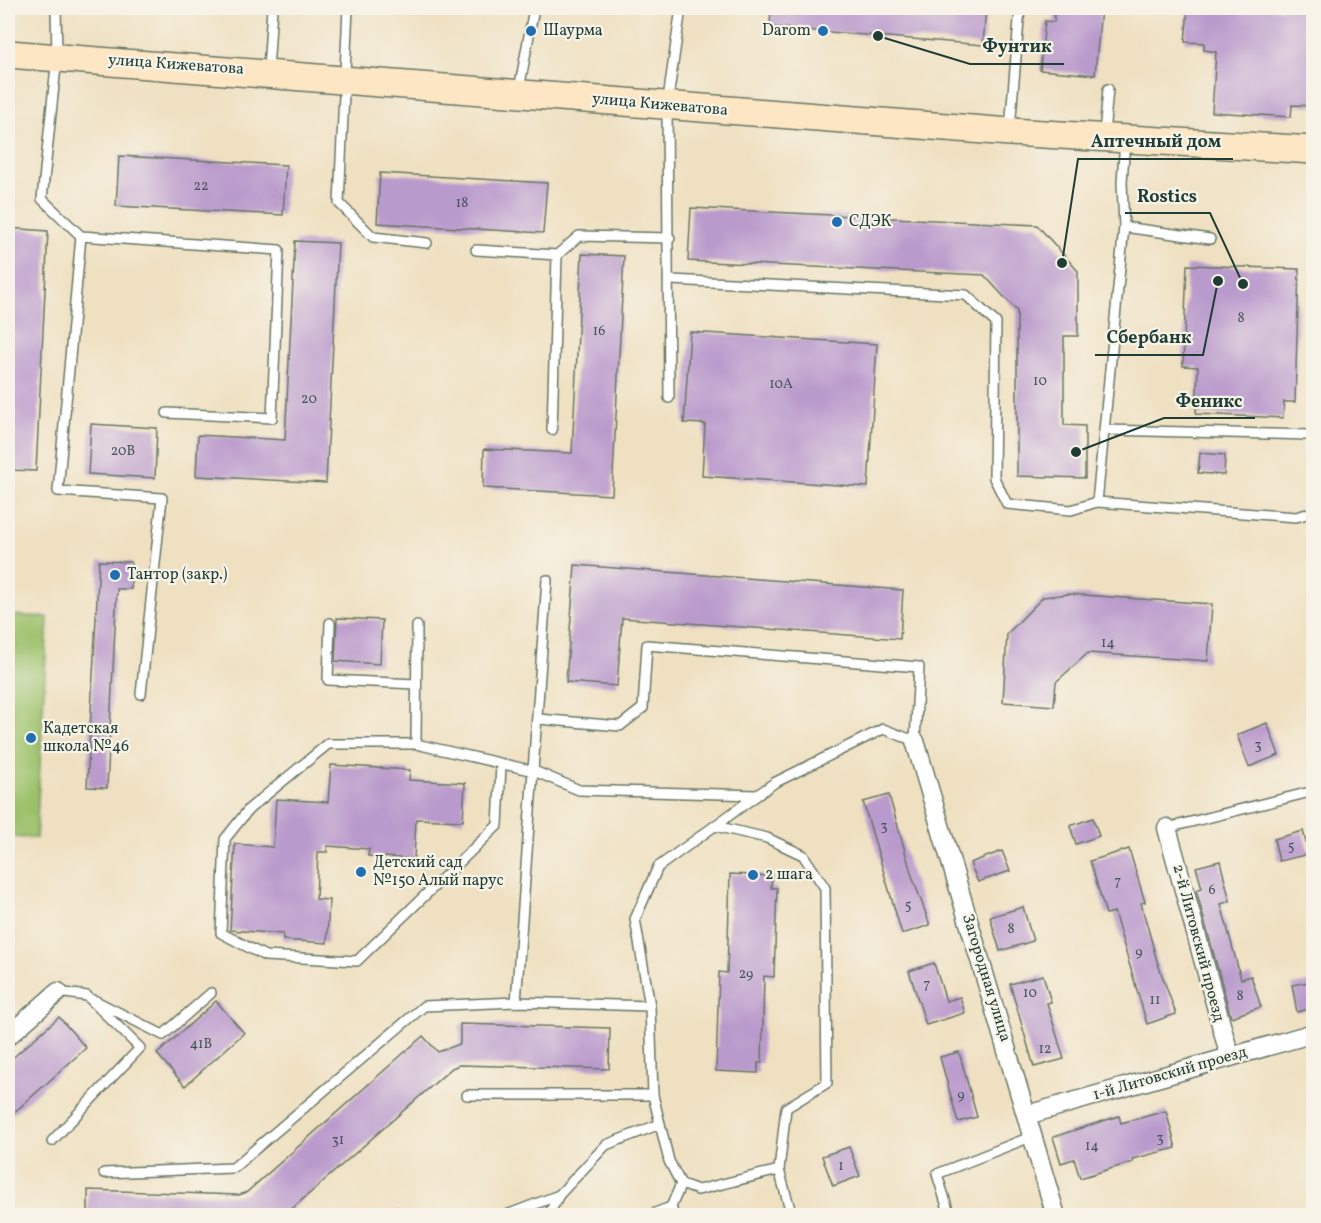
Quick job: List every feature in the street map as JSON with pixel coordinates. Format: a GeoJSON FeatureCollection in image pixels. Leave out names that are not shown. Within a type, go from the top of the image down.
{"type":"FeatureCollection","features":[{"type":"Feature","properties":{"kind":"main road","name":"улица Кижеватова"},"geometry":{"type":"LineString","coordinates":[[8,54],[267,72],[346,81],[1010,132],[1314,150]]}},
{"type":"Feature","properties":{"kind":"street","name":"Загородная улица"},"geometry":{"type":"LineString","coordinates":[[915,741],[1055,1213]]}},
{"type":"Feature","properties":{"kind":"street","name":"2-й Литовский проезд"},"geometry":{"type":"LineString","coordinates":[[1167,828],[1230,1057]]}},
{"type":"Feature","properties":{"kind":"street"},"geometry":{"type":"LineString","coordinates":[[8,1036],[58,992]]}},
{"type":"Feature","properties":{"kind":"street","name":"1-й Литовский проезд"},"geometry":{"type":"LineString","coordinates":[[1027,1115],[1314,1033]]}},
{"type":"Feature","properties":{"kind":"lane"},"geometry":{"type":"LineString","coordinates":[[56,8],[57,57],[42,199],[81,236],[279,250],[272,418],[167,412]]}},
{"type":"Feature","properties":{"kind":"lane"},"geometry":{"type":"LineString","coordinates":[[267,72],[272,8]]}},
{"type":"Feature","properties":{"kind":"lane"},"geometry":{"type":"LineString","coordinates":[[348,8],[339,203],[373,237],[426,243]]}},
{"type":"Feature","properties":{"kind":"lane"},"geometry":{"type":"LineString","coordinates":[[518,93],[534,8]]}},
{"type":"Feature","properties":{"kind":"lane"},"geometry":{"type":"LineString","coordinates":[[669,398],[671,280],[668,105],[681,8]]}},
{"type":"Feature","properties":{"kind":"lane"},"geometry":{"type":"LineString","coordinates":[[1010,132],[1020,8]]}},
{"type":"Feature","properties":{"kind":"lane"},"geometry":{"type":"LineString","coordinates":[[1097,502],[1124,227],[1122,182],[1108,89]]}},
{"type":"Feature","properties":{"kind":"lane"},"geometry":{"type":"LineString","coordinates":[[1124,227],[1210,239]]}},
{"type":"Feature","properties":{"kind":"lane"},"geometry":{"type":"LineString","coordinates":[[81,236],[58,491],[162,498],[141,694]]}},
{"type":"Feature","properties":{"kind":"lane"},"geometry":{"type":"LineString","coordinates":[[476,250],[557,255],[579,236],[670,238]]}},
{"type":"Feature","properties":{"kind":"lane"},"geometry":{"type":"LineString","coordinates":[[552,430],[557,255]]}},
{"type":"Feature","properties":{"kind":"lane"},"geometry":{"type":"LineString","coordinates":[[671,280],[966,295],[996,323],[994,478],[1007,504],[1071,510],[1097,502],[1296,517],[1314,512]]}},
{"type":"Feature","properties":{"kind":"lane"},"geometry":{"type":"LineString","coordinates":[[1105,430],[1309,435]]}},
{"type":"Feature","properties":{"kind":"lane"},"geometry":{"type":"LineString","coordinates":[[516,1002],[547,580]]}},
{"type":"Feature","properties":{"kind":"lane"},"geometry":{"type":"LineString","coordinates":[[330,623],[328,680],[416,684]]}},
{"type":"Feature","properties":{"kind":"lane"},"geometry":{"type":"LineString","coordinates":[[416,744],[417,626]]}},
{"type":"Feature","properties":{"kind":"lane"},"geometry":{"type":"LineString","coordinates":[[538,719],[620,726],[643,708],[647,645],[919,666],[915,741],[883,729],[774,783],[658,867],[635,919],[650,1006],[653,1095],[669,1161],[681,1184],[698,1190],[779,1170]]}},
{"type":"Feature","properties":{"kind":"lane"},"geometry":{"type":"LineString","coordinates":[[501,765],[498,825],[357,961],[265,956],[221,933],[225,839],[249,810],[328,744],[416,744],[534,771],[579,790],[757,795]]}},
{"type":"Feature","properties":{"kind":"lane"},"geometry":{"type":"LineString","coordinates":[[1167,828],[1314,790]]}},
{"type":"Feature","properties":{"kind":"lane"},"geometry":{"type":"LineString","coordinates":[[715,826],[767,838],[803,855],[825,888],[827,1083],[786,1108],[779,1170],[792,1215]]}},
{"type":"Feature","properties":{"kind":"lane"},"geometry":{"type":"LineString","coordinates":[[58,992],[87,996],[162,1035],[211,993]]}},
{"type":"Feature","properties":{"kind":"lane"},"geometry":{"type":"LineString","coordinates":[[52,1141],[140,1048],[87,996]]}},
{"type":"Feature","properties":{"kind":"lane"},"geometry":{"type":"LineString","coordinates":[[104,1173],[233,1168],[424,1006],[516,1002],[650,1006]]}},
{"type":"Feature","properties":{"kind":"lane"},"geometry":{"type":"LineString","coordinates":[[467,1095],[653,1095]]}},
{"type":"Feature","properties":{"kind":"lane"},"geometry":{"type":"LineString","coordinates":[[548,1215],[559,1195],[606,1145],[660,1124]]}},
{"type":"Feature","properties":{"kind":"lane"},"geometry":{"type":"LineString","coordinates":[[950,1215],[937,1174],[1034,1136]]}},
{"type":"Feature","properties":{"kind":"lane"},"geometry":{"type":"LineString","coordinates":[[646,1215],[670,1213],[681,1184]]}},
{"type":"Feature","properties":{"kind":"lane"},"geometry":{"type":"LineString","coordinates":[[504,1215],[559,1195]]}},
{"type":"Feature","properties":{"kind":"lane"},"geometry":{"type":"LineString","coordinates":[[1035,1215],[1055,1213]]}},
{"type":"Feature","properties":{"kind":"green space"},"geometry":{"type":"Polygon","coordinates":[[[8,615],[48,617],[36,838],[8,837],[8,615]]]}},
{"type":"Feature","properties":{"kind":"building"},"geometry":{"type":"Polygon","coordinates":[[[771,8],[986,8],[983,45],[770,27],[771,8]]]}},
{"type":"Feature","properties":{"kind":"building"},"geometry":{"type":"Polygon","coordinates":[[[1055,8],[1101,8],[1095,75],[1040,70],[1045,21],[1054,22],[1055,8]]]}},
{"type":"Feature","properties":{"kind":"building"},"geometry":{"type":"Polygon","coordinates":[[[1188,8],[1314,8],[1314,106],[1292,105],[1291,117],[1212,112],[1216,52],[1204,50],[1204,43],[1185,42],[1188,8]]]}},
{"type":"Feature","properties":{"kind":"building"},"geometry":{"type":"Polygon","coordinates":[[[119,156],[286,165],[283,215],[116,206],[119,156]]]}},
{"type":"Feature","properties":{"kind":"building"},"geometry":{"type":"Polygon","coordinates":[[[380,173],[547,183],[543,233],[377,223],[380,173]]]}},
{"type":"Feature","properties":{"kind":"building"},"geometry":{"type":"Polygon","coordinates":[[[691,208],[1037,225],[1078,271],[1078,336],[1064,336],[1064,425],[1085,426],[1085,478],[1017,476],[1017,311],[984,275],[688,261],[691,208]]]}},
{"type":"Feature","properties":{"kind":"building"},"geometry":{"type":"Polygon","coordinates":[[[8,228],[48,231],[36,471],[8,470],[8,228]]]}},
{"type":"Feature","properties":{"kind":"building"},"geometry":{"type":"Polygon","coordinates":[[[295,241],[338,243],[326,483],[196,476],[198,435],[285,440],[295,241]]]}},
{"type":"Feature","properties":{"kind":"building"},"geometry":{"type":"Polygon","coordinates":[[[582,254],[624,256],[612,495],[483,488],[484,449],[572,453],[582,254]]]}},
{"type":"Feature","properties":{"kind":"building"},"geometry":{"type":"Polygon","coordinates":[[[1187,265],[1299,269],[1295,402],[1284,402],[1283,418],[1196,414],[1198,367],[1183,366],[1187,265]]]}},
{"type":"Feature","properties":{"kind":"building"},"geometry":{"type":"Polygon","coordinates":[[[690,332],[877,344],[868,487],[702,476],[705,424],[684,423],[690,332]]]}},
{"type":"Feature","properties":{"kind":"building"},"geometry":{"type":"Polygon","coordinates":[[[91,424],[157,428],[155,478],[88,474],[91,424]]]}},
{"type":"Feature","properties":{"kind":"building"},"geometry":{"type":"Polygon","coordinates":[[[1200,453],[1225,455],[1224,475],[1198,473],[1200,453]]]}},
{"type":"Feature","properties":{"kind":"building"},"geometry":{"type":"Polygon","coordinates":[[[99,561],[131,562],[131,589],[117,589],[107,788],[87,787],[99,561]]]}},
{"type":"Feature","properties":{"kind":"building"},"geometry":{"type":"Polygon","coordinates":[[[575,565],[903,590],[900,639],[622,618],[617,686],[566,682],[575,565]]]}},
{"type":"Feature","properties":{"kind":"building"},"geometry":{"type":"Polygon","coordinates":[[[1069,594],[1212,604],[1208,661],[1088,653],[1056,682],[1054,706],[1003,702],[1007,634],[1043,597],[1069,594]]]}},
{"type":"Feature","properties":{"kind":"building"},"geometry":{"type":"Polygon","coordinates":[[[337,618],[382,620],[380,664],[335,661],[337,618]]]}},
{"type":"Feature","properties":{"kind":"building"},"geometry":{"type":"Polygon","coordinates":[[[1267,723],[1279,755],[1249,767],[1237,735],[1267,723]]]}},
{"type":"Feature","properties":{"kind":"building"},"geometry":{"type":"Polygon","coordinates":[[[331,765],[410,770],[409,780],[465,783],[463,821],[416,819],[414,859],[368,856],[369,849],[327,846],[327,852],[318,852],[316,899],[329,900],[327,943],[283,940],[283,934],[230,930],[235,844],[273,847],[276,799],[328,802],[331,765]]]}},
{"type":"Feature","properties":{"kind":"building"},"geometry":{"type":"Polygon","coordinates":[[[889,795],[912,876],[930,925],[902,934],[863,802],[889,795]]]}},
{"type":"Feature","properties":{"kind":"building"},"geometry":{"type":"Polygon","coordinates":[[[1093,818],[1099,836],[1076,844],[1070,826],[1093,818]]]}},
{"type":"Feature","properties":{"kind":"building"},"geometry":{"type":"Polygon","coordinates":[[[1303,831],[1309,854],[1279,861],[1274,839],[1303,831]]]}},
{"type":"Feature","properties":{"kind":"building"},"geometry":{"type":"Polygon","coordinates":[[[1129,849],[1145,902],[1141,903],[1157,961],[1176,1014],[1147,1024],[1114,912],[1106,914],[1090,861],[1129,849]]]}},
{"type":"Feature","properties":{"kind":"building"},"geometry":{"type":"Polygon","coordinates":[[[1002,851],[1010,871],[978,882],[970,863],[1002,851]]]}},
{"type":"Feature","properties":{"kind":"building"},"geometry":{"type":"Polygon","coordinates":[[[1220,861],[1230,901],[1221,904],[1241,979],[1251,976],[1261,1007],[1231,1017],[1196,890],[1202,888],[1196,867],[1220,861]]]}},
{"type":"Feature","properties":{"kind":"building"},"geometry":{"type":"Polygon","coordinates":[[[730,874],[772,876],[771,888],[777,888],[774,977],[764,976],[762,1063],[758,1063],[758,1073],[716,1071],[719,972],[727,973],[730,874]]]}},
{"type":"Feature","properties":{"kind":"building"},"geometry":{"type":"Polygon","coordinates":[[[1023,907],[1033,941],[1000,951],[990,917],[1023,907]]]}},
{"type":"Feature","properties":{"kind":"building"},"geometry":{"type":"Polygon","coordinates":[[[934,963],[946,1001],[960,997],[965,1013],[926,1025],[909,971],[934,963]]]}},
{"type":"Feature","properties":{"kind":"building"},"geometry":{"type":"Polygon","coordinates":[[[1043,975],[1051,1002],[1047,1003],[1064,1059],[1034,1067],[1010,984],[1043,975]]]}},
{"type":"Feature","properties":{"kind":"building"},"geometry":{"type":"Polygon","coordinates":[[[1314,981],[1314,1008],[1297,1012],[1292,985],[1314,981]]]}},
{"type":"Feature","properties":{"kind":"building"},"geometry":{"type":"Polygon","coordinates":[[[216,1001],[244,1033],[185,1086],[157,1054],[216,1001]]]}},
{"type":"Feature","properties":{"kind":"building"},"geometry":{"type":"Polygon","coordinates":[[[59,1017],[86,1048],[8,1118],[8,1062],[59,1017]]]}},
{"type":"Feature","properties":{"kind":"building"},"geometry":{"type":"Polygon","coordinates":[[[460,1024],[610,1028],[609,1069],[459,1065],[452,1068],[285,1215],[268,1215],[262,1208],[235,1215],[88,1215],[88,1190],[239,1195],[247,1192],[423,1036],[438,1052],[460,1044],[460,1024]]]}},
{"type":"Feature","properties":{"kind":"building"},"geometry":{"type":"Polygon","coordinates":[[[959,1052],[977,1117],[958,1122],[940,1057],[959,1052]]]}},
{"type":"Feature","properties":{"kind":"building"},"geometry":{"type":"Polygon","coordinates":[[[1166,1111],[1176,1148],[1132,1159],[1133,1162],[1080,1178],[1074,1159],[1061,1163],[1053,1137],[1119,1116],[1121,1123],[1166,1111]]]}},
{"type":"Feature","properties":{"kind":"building"},"geometry":{"type":"Polygon","coordinates":[[[849,1147],[860,1176],[833,1186],[822,1156],[849,1147]]]}},
{"type":"Feature","properties":{"kind":"place","name":"Шаурма"},"geometry":{"type":"Point","coordinates":[531,31]}},
{"type":"Feature","properties":{"kind":"place","name":"Darom"},"geometry":{"type":"Point","coordinates":[823,31]}},
{"type":"Feature","properties":{"kind":"place","name":"Фунтик"},"geometry":{"type":"Point","coordinates":[878,36]}},
{"type":"Feature","properties":{"kind":"place","name":"СДЭК"},"geometry":{"type":"Point","coordinates":[837,222]}},
{"type":"Feature","properties":{"kind":"place","name":"Аптечный дом"},"geometry":{"type":"Point","coordinates":[1062,263]}},
{"type":"Feature","properties":{"kind":"place","name":"Сбербанк"},"geometry":{"type":"Point","coordinates":[1218,281]}},
{"type":"Feature","properties":{"kind":"place","name":"Rostics"},"geometry":{"type":"Point","coordinates":[1243,284]}},
{"type":"Feature","properties":{"kind":"place","name":"Феникс"},"geometry":{"type":"Point","coordinates":[1076,452]}},
{"type":"Feature","properties":{"kind":"place","name":"Тантор (закр.)"},"geometry":{"type":"Point","coordinates":[115,575]}},
{"type":"Feature","properties":{"kind":"place","name":"Кадетская школа №46"},"geometry":{"type":"Point","coordinates":[31,738]}},
{"type":"Feature","properties":{"kind":"place","name":"Детский сад №150 Алый парус"},"geometry":{"type":"Point","coordinates":[361,872]}},
{"type":"Feature","properties":{"kind":"place","name":"2 шага"},"geometry":{"type":"Point","coordinates":[753,875]}}]}
